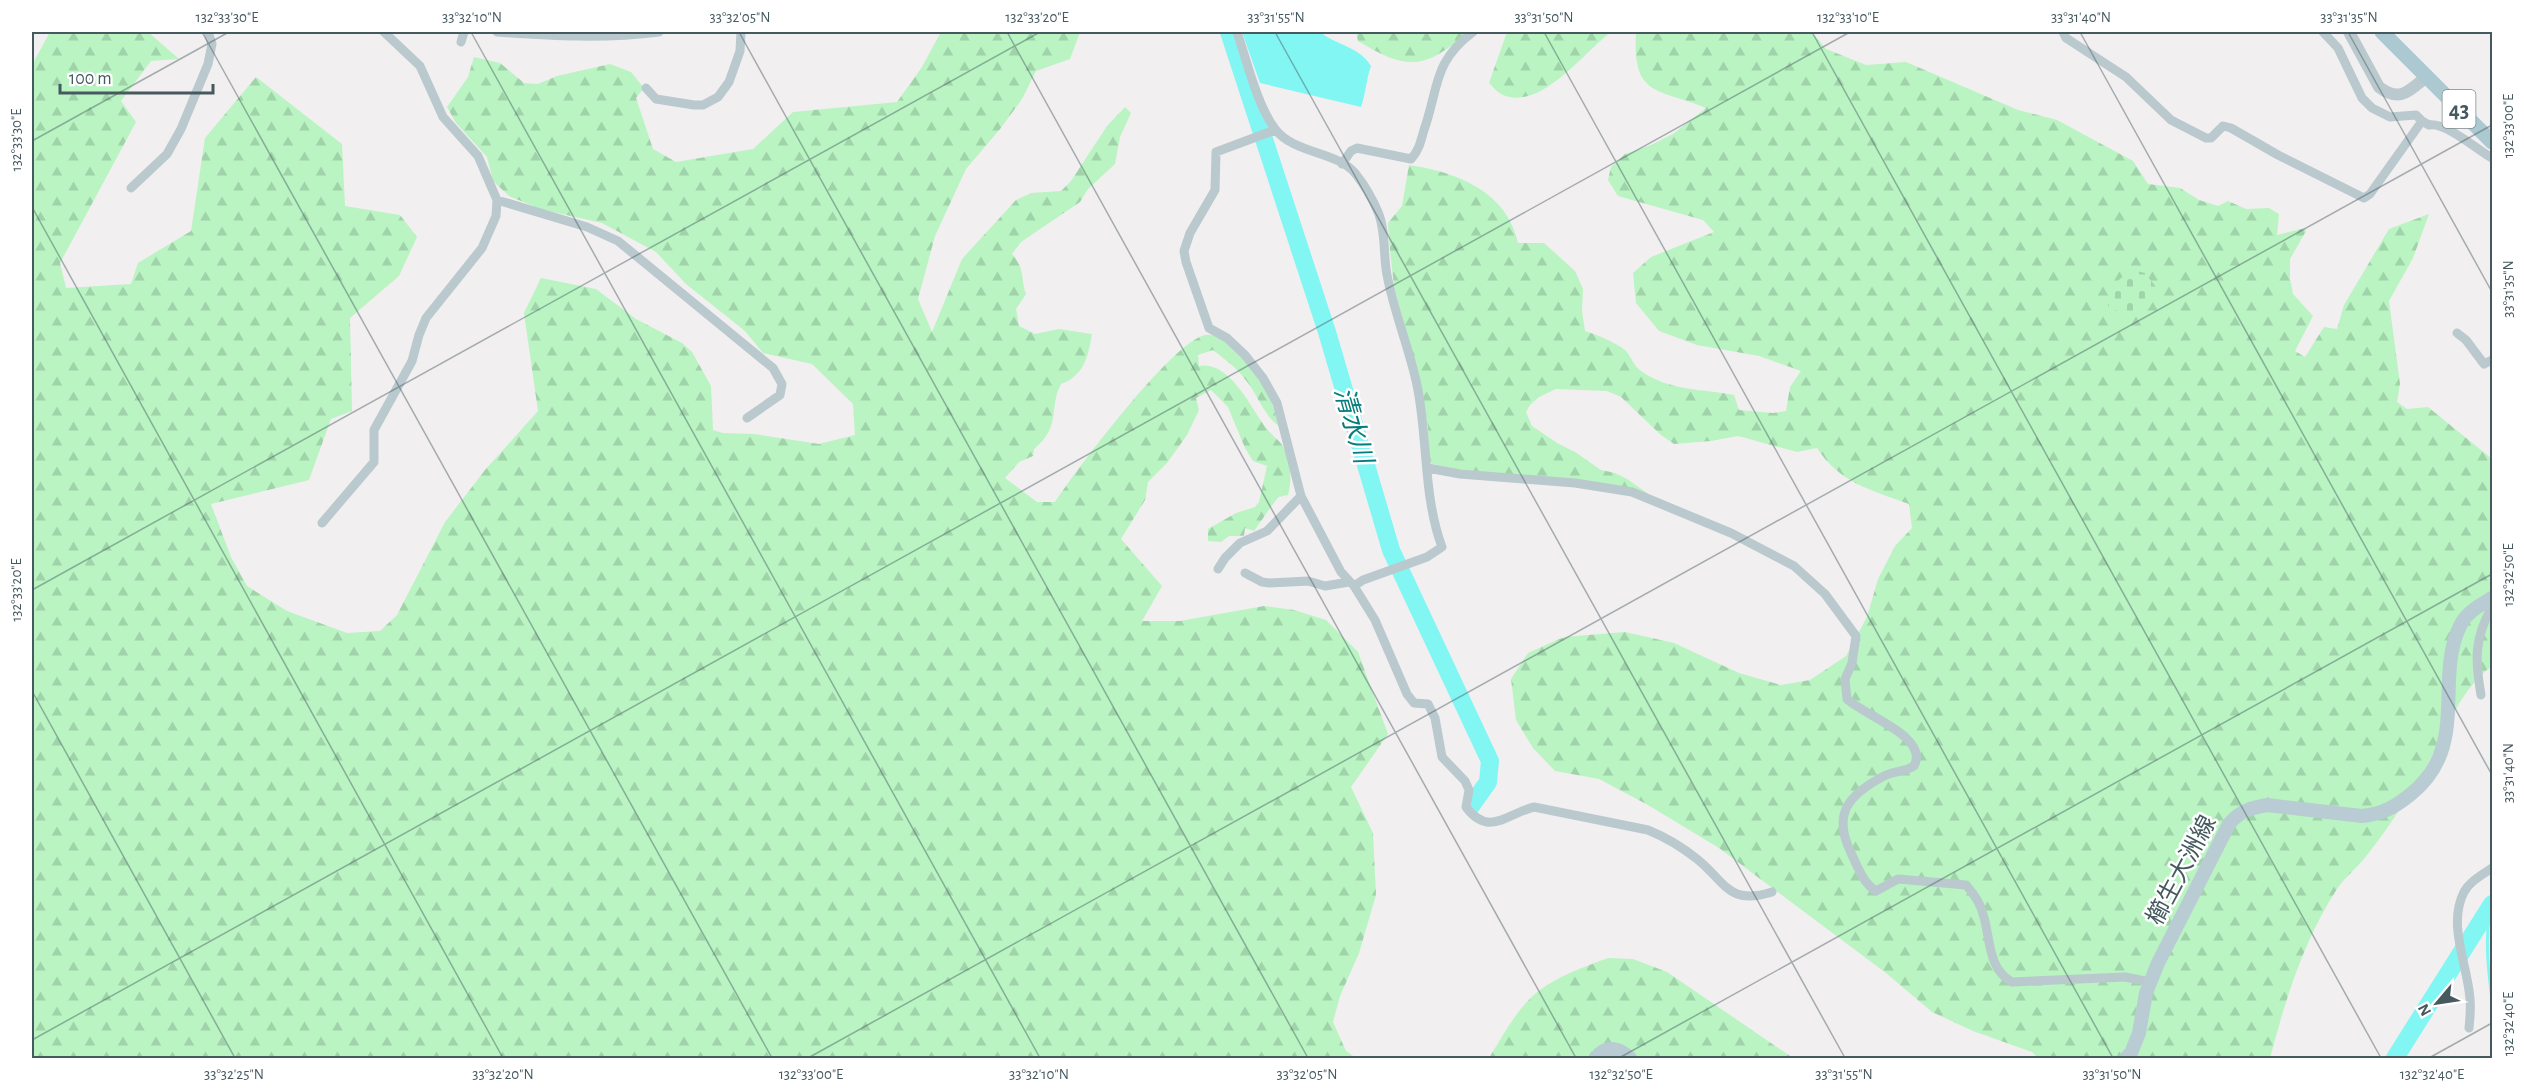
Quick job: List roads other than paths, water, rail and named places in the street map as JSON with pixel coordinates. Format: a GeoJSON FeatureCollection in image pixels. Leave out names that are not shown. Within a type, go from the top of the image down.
{"type":"FeatureCollection","features":[{"type":"Feature","properties":{"kind":"main road","name":"43"},"geometry":{"type":"LineString","coordinates":[[2382,32],[2493,142]]}},
{"type":"Feature","properties":{"kind":"main road","name":"櫛生大洲線"},"geometry":{"type":"LineString","coordinates":[[2126,1059],[2139,1033],[2150,982],[2229,824],[2237,814],[2251,807],[2267,805],[2362,816],[2378,814],[2392,809],[2421,786],[2441,753],[2448,726],[2450,676],[2455,638],[2462,622],[2470,612],[2493,598]]}},
{"type":"Feature","properties":{"kind":"main road"},"geometry":{"type":"LineString","coordinates":[[1596,1059],[1599,1054],[1610,1048],[1621,1050],[1630,1059]]}},
{"type":"Feature","properties":{"kind":"street"},"geometry":{"type":"LineString","coordinates":[[131,188],[167,154],[181,129],[208,64],[212,44],[208,32]]}},
{"type":"Feature","properties":{"kind":"street"},"geometry":{"type":"LineString","coordinates":[[322,524],[374,462],[375,430],[412,361],[426,318],[482,248],[496,216],[497,200],[478,156],[443,117],[420,66],[384,32]]}},
{"type":"Feature","properties":{"kind":"street"},"geometry":{"type":"LineString","coordinates":[[461,42],[464,32]]}},
{"type":"Feature","properties":{"kind":"street"},"geometry":{"type":"LineString","coordinates":[[497,32],[604,34],[659,32]]}},
{"type":"Feature","properties":{"kind":"street"},"geometry":{"type":"LineString","coordinates":[[646,88],[656,99],[694,105],[703,105],[718,97],[729,82],[740,51],[741,32]]}},
{"type":"Feature","properties":{"kind":"street"},"geometry":{"type":"LineString","coordinates":[[1237,32],[1263,106],[1275,130],[1300,147],[1342,164],[1354,172],[1378,211],[1383,225],[1387,274],[1417,385],[1434,527],[1442,547],[1427,557],[1352,584],[1325,586],[1308,581],[1269,583],[1245,573]]}},
{"type":"Feature","properties":{"kind":"street"},"geometry":{"type":"LineString","coordinates":[[1342,164],[1351,150],[1357,148],[1411,159],[1416,153],[1427,122],[1441,67],[1448,56],[1473,32]]}},
{"type":"Feature","properties":{"kind":"street"},"geometry":{"type":"LineString","coordinates":[[2063,32],[2066,38],[2126,77],[2171,120],[2206,138],[2211,138],[2223,126],[2231,128],[2278,156],[2364,198],[2370,194],[2395,162],[2422,121]]}},
{"type":"Feature","properties":{"kind":"street"},"geometry":{"type":"LineString","coordinates":[[2323,32],[2338,48],[2362,98],[2372,108],[2390,117],[2416,115],[2429,126],[2436,124],[2493,158]]}},
{"type":"Feature","properties":{"kind":"street"},"geometry":{"type":"LineString","coordinates":[[2349,32],[2379,87],[2386,93],[2398,96],[2404,94],[2426,76]]}},
{"type":"Feature","properties":{"kind":"street"},"geometry":{"type":"LineString","coordinates":[[1275,130],[1216,152],[1215,190],[1190,233],[1184,251],[1195,291],[1209,328],[1227,338],[1245,355],[1263,378],[1277,403],[1301,496],[1341,572],[1352,584],[1375,620],[1407,694],[1414,703],[1428,704],[1435,718],[1442,757],[1465,782],[1469,790],[1466,807],[1470,813],[1483,819],[1500,822],[1515,813],[1534,807],[1648,831],[1662,836],[1697,859],[1733,892],[1754,898],[1772,892]]}},
{"type":"Feature","properties":{"kind":"street"},"geometry":{"type":"LineString","coordinates":[[497,200],[586,227],[618,241],[772,368],[782,384],[780,395],[747,418]]}},
{"type":"Feature","properties":{"kind":"street"},"geometry":{"type":"LineString","coordinates":[[2457,333],[2466,340],[2484,364],[2493,360]]}},
{"type":"Feature","properties":{"kind":"street"},"geometry":{"type":"LineString","coordinates":[[1428,468],[1460,474],[1575,483],[1632,492],[1731,533],[1794,566],[1825,594],[1856,636],[1852,663],[1845,680],[1847,699],[1857,709],[1901,734],[1915,745],[1918,753],[1914,766],[1908,770],[1884,776],[1850,801],[1844,809],[1841,826],[1849,849],[1868,886],[1876,891],[1898,879],[1966,885],[1976,897],[1983,913],[1994,963],[2001,976],[2012,982],[2126,977],[2150,982]]}},
{"type":"Feature","properties":{"kind":"street"},"geometry":{"type":"LineString","coordinates":[[1218,568],[1237,546],[1268,531],[1301,496]]}},
{"type":"Feature","properties":{"kind":"street"},"geometry":{"type":"LineString","coordinates":[[2481,695],[2476,667],[2476,650],[2482,625],[2493,607]]}},
{"type":"Feature","properties":{"kind":"street"},"geometry":{"type":"LineString","coordinates":[[2469,1028],[2470,999],[2460,946],[2459,906],[2472,882],[2493,868]]}},
{"type":"Feature","properties":{"kind":"water"},"geometry":{"type":"Polygon","coordinates":[[[1242,32],[1320,32],[1361,54],[1371,66],[1361,107],[1260,83],[1242,32]]]}},
{"type":"Feature","properties":{"kind":"waterway","name":"清水川"},"geometry":{"type":"LineString","coordinates":[[1229,32],[1327,332],[1391,550],[1490,761],[1488,782],[1471,806]]}},
{"type":"Feature","properties":{"kind":"waterway"},"geometry":{"type":"LineString","coordinates":[[2395,1058],[2492,904]]}},
{"type":"Feature","properties":{"kind":"waterway"},"geometry":{"type":"LineString","coordinates":[[2490,910],[2488,954],[2492,999]]}}]}
